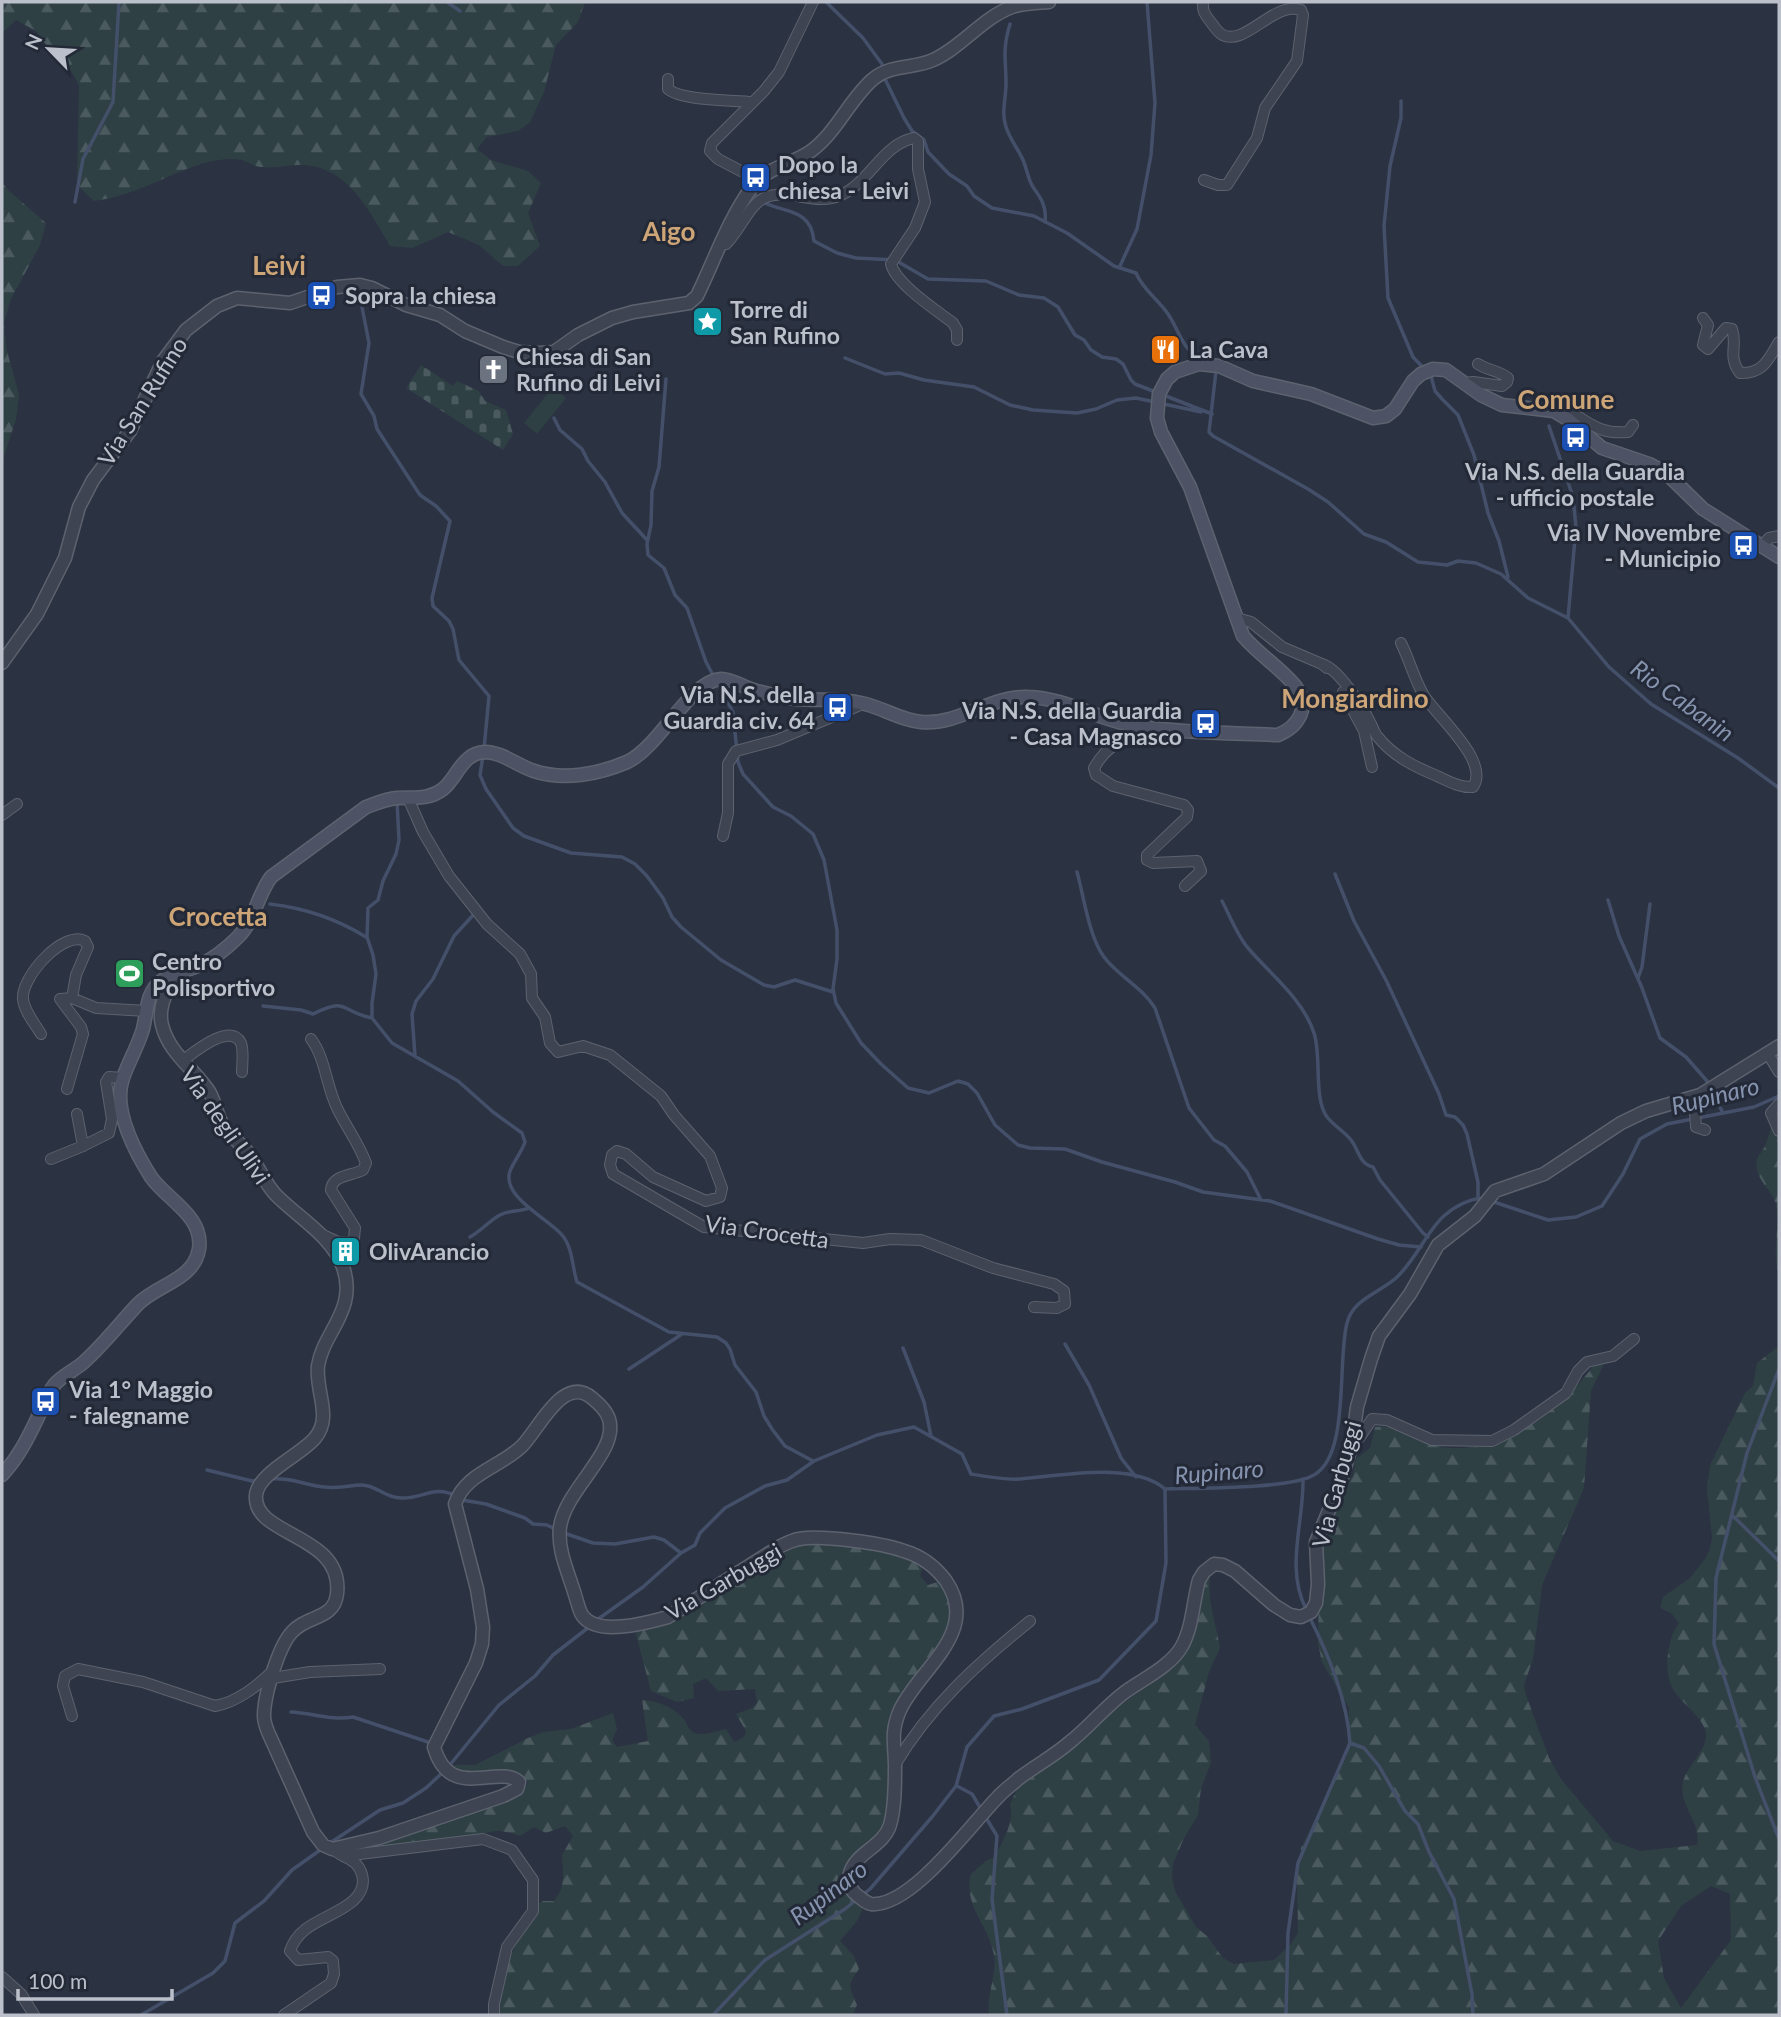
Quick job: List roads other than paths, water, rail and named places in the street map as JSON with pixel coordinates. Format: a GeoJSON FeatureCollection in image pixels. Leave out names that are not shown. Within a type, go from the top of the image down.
{"type":"FeatureCollection","features":[{"type":"Feature","properties":{"kind":"main road"},"geometry":{"type":"LineString","coordinates":[[2,1475],[13,1463],[56,1382],[81,1365],[142,1300],[188,1270],[199,1250],[200,1238],[196,1226],[190,1216],[152,1178],[128,1130],[119,1100],[123,1078],[141,1036],[149,1000],[156,986],[179,971],[200,965],[222,952],[250,922],[263,887],[271,877],[366,807],[384,800],[433,796],[445,788],[464,761],[484,752],[534,771],[553,775],[601,771],[629,761],[658,737],[695,692],[709,682],[723,679],[752,690],[796,699],[860,703],[879,708],[901,719],[933,723],[1026,697],[1051,700],[1109,720],[1140,727],[1278,735],[1291,730],[1301,716],[1302,699],[1296,687],[1243,636],[1190,487],[1161,432],[1157,418],[1159,394],[1167,379],[1175,372],[1190,366],[1210,364],[1254,381],[1311,394],[1373,418],[1386,416],[1395,409],[1421,374],[1433,369],[1446,370],[1481,395],[1502,405],[1554,411],[1602,448],[1649,464],[1666,473],[1703,509],[1779,557]]}},
{"type":"Feature","properties":{"kind":"street"},"geometry":{"type":"LineString","coordinates":[[758,180],[718,159],[710,151],[712,143],[779,72],[813,2]]}},
{"type":"Feature","properties":{"kind":"street"},"geometry":{"type":"LineString","coordinates":[[957,340],[957,330],[953,323],[904,283],[891,264],[915,228],[925,202],[918,169],[918,141],[914,138],[898,142],[852,188],[838,197],[821,200],[777,195],[764,198],[755,204],[732,239],[726,244],[722,243],[735,215],[758,180],[809,153],[825,139],[873,79],[886,70],[920,65],[940,57],[1012,5],[1049,2]]}},
{"type":"Feature","properties":{"kind":"street"},"geometry":{"type":"LineString","coordinates":[[1203,2],[1205,15],[1220,34],[1226,36],[1236,36],[1285,8],[1295,7],[1301,10],[1303,15],[1297,61],[1265,108],[1256,138],[1227,185],[1204,180]]}},
{"type":"Feature","properties":{"kind":"street"},"geometry":{"type":"LineString","coordinates":[[668,79],[668,89],[685,98],[752,102]]}},
{"type":"Feature","properties":{"kind":"street","name":"Via San Rufino"},"geometry":{"type":"LineString","coordinates":[[2,663],[37,614],[65,558],[79,507],[93,480],[130,431],[163,361],[186,330],[217,306],[237,298],[290,303],[337,287],[360,285],[372,288],[405,305],[440,315],[465,331],[503,347],[540,354],[554,352],[584,331],[612,318],[689,303],[696,296],[722,243]]}},
{"type":"Feature","properties":{"kind":"street"},"geometry":{"type":"LineString","coordinates":[[1703,318],[1708,325],[1703,345],[1708,349],[1726,328],[1732,329],[1735,338],[1732,355],[1740,373],[1753,374],[1760,369],[1779,342]]}},
{"type":"Feature","properties":{"kind":"street"},"geometry":{"type":"LineString","coordinates":[[1465,383],[1502,386],[1507,382],[1505,375],[1478,363]]}},
{"type":"Feature","properties":{"kind":"street"},"geometry":{"type":"LineString","coordinates":[[1554,411],[1560,407],[1572,412],[1599,430],[1628,432],[1633,425]]}},
{"type":"Feature","properties":{"kind":"street"},"geometry":{"type":"LineString","coordinates":[[1763,545],[1769,538],[1779,536]]}},
{"type":"Feature","properties":{"kind":"street"},"geometry":{"type":"LineString","coordinates":[[1237,618],[1251,622],[1282,647],[1329,666],[1337,673],[1370,721],[1376,735],[1410,764],[1451,782],[1473,787],[1477,777],[1472,758],[1459,737],[1423,695],[1401,643]]}},
{"type":"Feature","properties":{"kind":"street"},"geometry":{"type":"LineString","coordinates":[[1322,664],[1333,674],[1364,731],[1372,767]]}},
{"type":"Feature","properties":{"kind":"street"},"geometry":{"type":"LineString","coordinates":[[723,835],[728,813],[728,764],[736,751],[777,740],[860,703]]}},
{"type":"Feature","properties":{"kind":"street"},"geometry":{"type":"LineString","coordinates":[[1176,729],[1166,735],[1114,743],[1102,753],[1094,768],[1096,775],[1113,786],[1184,805],[1188,810],[1187,817],[1147,855],[1147,860],[1153,863],[1196,861],[1200,864],[1201,871],[1185,886]]}},
{"type":"Feature","properties":{"kind":"street","name":"Via Crocetta"},"geometry":{"type":"LineString","coordinates":[[408,797],[423,832],[449,876],[487,924],[520,954],[531,974],[532,998],[545,1017],[550,1044],[558,1052],[583,1046],[610,1055],[636,1074],[661,1096],[710,1156],[722,1188],[720,1197],[706,1201],[653,1177],[626,1154],[617,1151],[612,1155],[610,1165],[613,1174],[704,1227],[863,1243],[890,1239],[921,1240],[993,1268],[1054,1284],[1064,1291],[1065,1304],[1057,1308],[1034,1307]]}},
{"type":"Feature","properties":{"kind":"street"},"geometry":{"type":"LineString","coordinates":[[2,815],[17,804]]}},
{"type":"Feature","properties":{"kind":"street"},"geometry":{"type":"LineString","coordinates":[[41,1034],[24,1005],[23,992],[27,981],[32,972],[55,949],[66,941],[78,938],[85,941],[88,947],[76,975],[72,998]]}},
{"type":"Feature","properties":{"kind":"street","name":"Via degli Ulivi"},"geometry":{"type":"LineString","coordinates":[[179,971],[168,989],[161,1017],[164,1031],[182,1061],[210,1093],[224,1126],[250,1154],[265,1182],[338,1256],[346,1281],[342,1312],[318,1368],[324,1419],[316,1437],[302,1451],[267,1475],[256,1495],[262,1515],[323,1553],[333,1569],[337,1592],[331,1610],[302,1623],[291,1632],[280,1650],[264,1717],[268,1732],[313,1832],[323,1845],[337,1852]]}},
{"type":"Feature","properties":{"kind":"street"},"geometry":{"type":"LineString","coordinates":[[67,1089],[83,1039],[81,1027],[60,999],[72,998],[96,1008],[147,1011]]}},
{"type":"Feature","properties":{"kind":"street"},"geometry":{"type":"LineString","coordinates":[[182,1061],[207,1041],[233,1037],[241,1045],[242,1072]]}},
{"type":"Feature","properties":{"kind":"street"},"geometry":{"type":"LineString","coordinates":[[311,1039],[320,1051],[337,1109],[366,1163],[363,1170],[335,1180],[331,1186],[355,1228],[354,1238],[351,1242],[338,1242],[316,1231]]}},
{"type":"Feature","properties":{"kind":"street"},"geometry":{"type":"LineString","coordinates":[[1774,1050],[1779,1072]]}},
{"type":"Feature","properties":{"kind":"street","name":"Via Garbuggi"},"geometry":{"type":"LineString","coordinates":[[337,1852],[517,1789],[519,1782],[509,1776],[483,1779],[458,1776],[448,1771],[439,1760],[435,1748],[476,1663],[482,1644],[483,1627],[477,1588],[455,1504],[458,1494],[468,1482],[522,1446],[563,1396],[575,1391],[587,1394],[600,1405],[609,1420],[611,1433],[605,1450],[566,1505],[560,1525],[561,1548],[582,1615],[592,1623],[602,1628],[668,1617],[779,1547],[798,1539],[822,1538],[900,1549],[919,1556],[940,1574],[953,1591],[957,1612],[954,1628],[944,1649],[901,1707],[892,1738],[895,1766],[890,1826],[880,1842],[858,1860],[850,1871],[849,1883],[853,1893],[868,1904],[895,1897],[935,1868],[999,1795],[1030,1769],[1069,1743],[1123,1694],[1181,1650],[1188,1634],[1199,1580],[1214,1564],[1223,1565],[1235,1572],[1290,1615],[1301,1617],[1311,1612],[1316,1603],[1318,1584],[1316,1542],[1341,1481],[1352,1444],[1357,1408],[1379,1336],[1410,1294],[1438,1245],[1475,1216],[1495,1191],[1544,1174],[1621,1122],[1646,1111],[1694,1100],[1774,1050]]}},
{"type":"Feature","properties":{"kind":"street"},"geometry":{"type":"LineString","coordinates":[[51,1159],[109,1132],[112,1119],[106,1082],[109,1077],[123,1078]]}},
{"type":"Feature","properties":{"kind":"street"},"geometry":{"type":"LineString","coordinates":[[1694,1100],[1700,1128]]}},
{"type":"Feature","properties":{"kind":"street"},"geometry":{"type":"LineString","coordinates":[[1779,1104],[1771,1113],[1779,1131]]}},
{"type":"Feature","properties":{"kind":"street"},"geometry":{"type":"LineString","coordinates":[[77,1114],[83,1146]]}},
{"type":"Feature","properties":{"kind":"street"},"geometry":{"type":"LineString","coordinates":[[1352,1444],[1372,1419],[1387,1420],[1432,1440],[1492,1441],[1514,1430],[1566,1392],[1578,1371],[1587,1362],[1613,1356],[1634,1339]]}},
{"type":"Feature","properties":{"kind":"street"},"geometry":{"type":"LineString","coordinates":[[895,1766],[929,1714],[983,1660],[1030,1621]]}},
{"type":"Feature","properties":{"kind":"street"},"geometry":{"type":"LineString","coordinates":[[72,1716],[63,1686],[65,1676],[78,1669],[142,1682],[215,1706],[223,1705],[252,1689],[274,1673],[380,1669]]}},
{"type":"Feature","properties":{"kind":"street"},"geometry":{"type":"LineString","coordinates":[[337,1852],[483,1839],[512,1850],[533,1880],[533,1911],[507,1947],[494,2015]]}},
{"type":"Feature","properties":{"kind":"street"},"geometry":{"type":"LineString","coordinates":[[284,2015],[331,1983],[333,1978],[333,1961],[328,1957],[298,1960],[290,1951],[295,1938],[306,1928],[353,1900],[362,1888],[361,1867],[337,1852]]}},
{"type":"Feature","properties":{"kind":"street"},"geometry":{"type":"LineString","coordinates":[[2,1977],[21,1993],[34,2015]]}},
{"type":"Feature","properties":{"kind":"waterway"},"geometry":{"type":"LineString","coordinates":[[75,202],[83,159],[113,102],[119,2]]}},
{"type":"Feature","properties":{"kind":"waterway"},"geometry":{"type":"LineString","coordinates":[[447,2],[460,11]]}},
{"type":"Feature","properties":{"kind":"waterway"},"geometry":{"type":"LineString","coordinates":[[826,2],[863,38],[882,64],[884,77],[904,118],[912,131],[924,140],[928,152],[949,174],[992,208],[1034,216],[1067,233],[1114,266],[1136,273],[1168,314],[1184,344],[1200,360]]}},
{"type":"Feature","properties":{"kind":"waterway"},"geometry":{"type":"LineString","coordinates":[[1120,266],[1137,229],[1151,155],[1155,103],[1147,2]]}},
{"type":"Feature","properties":{"kind":"waterway"},"geometry":{"type":"LineString","coordinates":[[1010,24],[1005,48],[1005,121],[1031,183],[1043,203],[1045,222]]}},
{"type":"Feature","properties":{"kind":"waterway"},"geometry":{"type":"LineString","coordinates":[[1401,101],[1401,118],[1390,166],[1384,226],[1388,298],[1413,357],[1431,376],[1435,391],[1458,415],[1474,455],[1508,577]]}},
{"type":"Feature","properties":{"kind":"waterway"},"geometry":{"type":"LineString","coordinates":[[752,192],[763,202],[803,218],[812,231],[814,241],[837,253],[856,258],[895,260],[928,279],[986,281],[1019,295],[1044,298],[1058,307],[1075,335],[1084,340],[1091,350],[1123,364],[1135,384],[1212,414]]}},
{"type":"Feature","properties":{"kind":"waterway"},"geometry":{"type":"LineString","coordinates":[[364,290],[361,302],[369,343],[361,394],[374,416],[377,429],[420,495],[436,506],[450,521],[432,598],[433,606],[449,621],[453,629],[459,660],[489,696],[484,749]]}},
{"type":"Feature","properties":{"kind":"waterway"},"geometry":{"type":"LineString","coordinates":[[845,358],[885,374],[899,373],[924,380],[974,387],[1010,405],[1033,410],[1077,413],[1117,400],[1136,398],[1201,412]]}},
{"type":"Feature","properties":{"kind":"waterway","name":"Rio Cabanin"},"geometry":{"type":"LineString","coordinates":[[1212,369],[1216,371],[1209,432],[1213,436],[1308,489],[1328,502],[1364,534],[1386,542],[1418,562],[1447,565],[1458,561],[1476,563],[1501,574],[1528,598],[1568,618],[1609,667],[1651,704],[1738,758],[1779,788]]}},
{"type":"Feature","properties":{"kind":"waterway"},"geometry":{"type":"LineString","coordinates":[[666,379],[659,467],[652,491],[648,555],[664,568],[675,595],[687,608],[714,677]]}},
{"type":"Feature","properties":{"kind":"waterway"},"geometry":{"type":"LineString","coordinates":[[554,418],[560,430],[582,449],[622,513],[647,540]]}},
{"type":"Feature","properties":{"kind":"waterway"},"geometry":{"type":"LineString","coordinates":[[1549,426],[1573,497],[1576,527],[1568,618]]}},
{"type":"Feature","properties":{"kind":"waterway"},"geometry":{"type":"LineString","coordinates":[[718,684],[733,712],[738,762],[743,774],[773,807],[791,816],[813,834],[824,860],[837,930],[833,989],[836,1003],[861,1043],[908,1088],[929,1093],[958,1081],[968,1084],[977,1093],[995,1125],[1018,1145],[1065,1149],[1203,1192],[1270,1201],[1378,1239],[1421,1247]]}},
{"type":"Feature","properties":{"kind":"waterway"},"geometry":{"type":"LineString","coordinates":[[483,756],[480,775],[486,789],[513,828],[524,836],[571,853],[622,857],[635,864],[647,876],[681,927],[721,960],[764,985],[774,987],[795,980],[833,992]]}},
{"type":"Feature","properties":{"kind":"waterway"},"geometry":{"type":"LineString","coordinates":[[397,801],[399,840],[396,854],[383,881],[378,900],[368,908],[367,937],[376,974],[372,1018],[392,1043],[458,1081],[522,1133],[525,1142],[510,1171],[512,1190],[566,1240],[577,1282],[669,1332],[717,1337],[726,1343],[735,1365],[756,1392],[764,1416],[772,1429],[785,1446],[813,1461]]}},
{"type":"Feature","properties":{"kind":"waterway"},"geometry":{"type":"LineString","coordinates":[[1077,872],[1099,949],[1110,964],[1144,994],[1155,1008],[1189,1108],[1214,1140],[1225,1146],[1247,1172],[1261,1200]]}},
{"type":"Feature","properties":{"kind":"waterway"},"geometry":{"type":"LineString","coordinates":[[1335,874],[1354,921],[1386,980],[1439,1094],[1446,1115],[1455,1117],[1467,1134],[1478,1182],[1478,1198]]}},
{"type":"Feature","properties":{"kind":"waterway"},"geometry":{"type":"LineString","coordinates":[[1608,900],[1619,936],[1660,1038],[1686,1057],[1707,1081],[1723,1113]]}},
{"type":"Feature","properties":{"kind":"waterway"},"geometry":{"type":"LineString","coordinates":[[1222,901],[1244,943],[1294,998],[1309,1021],[1316,1043],[1320,1099],[1327,1117],[1351,1140],[1362,1160],[1373,1167],[1380,1180],[1428,1237]]}},
{"type":"Feature","properties":{"kind":"waterway"},"geometry":{"type":"LineString","coordinates":[[270,904],[320,915],[366,937]]}},
{"type":"Feature","properties":{"kind":"waterway"},"geometry":{"type":"LineString","coordinates":[[1638,978],[1642,967],[1650,904]]}},
{"type":"Feature","properties":{"kind":"waterway"},"geometry":{"type":"LineString","coordinates":[[415,1056],[412,1014],[416,1001],[433,979],[454,936],[475,913]]}},
{"type":"Feature","properties":{"kind":"waterway"},"geometry":{"type":"LineString","coordinates":[[263,1006],[313,1014],[339,1006],[372,1018]]}},
{"type":"Feature","properties":{"kind":"waterway","name":"Rupinaro"},"geometry":{"type":"LineString","coordinates":[[1491,1201],[1548,1220],[1576,1217],[1602,1206],[1623,1174],[1640,1139],[1667,1124],[1754,1107],[1779,1096]]}},
{"type":"Feature","properties":{"kind":"waterway","name":"Rupinaro"},"geometry":{"type":"LineString","coordinates":[[713,2015],[765,1960],[845,1909],[870,1889],[956,1786],[967,1747],[994,1716],[1022,1709],[1099,1680],[1156,1621],[1166,1563],[1165,1489],[1285,1483],[1314,1475],[1325,1464],[1338,1428],[1344,1340],[1350,1315],[1361,1302],[1396,1278],[1445,1215],[1463,1203],[1483,1199]]}},
{"type":"Feature","properties":{"kind":"waterway"},"geometry":{"type":"LineString","coordinates":[[470,1237],[500,1215],[529,1208]]}},
{"type":"Feature","properties":{"kind":"waterway"},"geometry":{"type":"LineString","coordinates":[[629,1369],[682,1334]]}},
{"type":"Feature","properties":{"kind":"waterway"},"geometry":{"type":"LineString","coordinates":[[1065,1344],[1089,1385],[1121,1458],[1136,1477]]}},
{"type":"Feature","properties":{"kind":"waterway"},"geometry":{"type":"LineString","coordinates":[[903,1348],[924,1402],[931,1436]]}},
{"type":"Feature","properties":{"kind":"waterway"},"geometry":{"type":"LineString","coordinates":[[1779,1369],[1747,1453],[1716,1578],[1714,1644],[1755,1777],[1779,1839]]}},
{"type":"Feature","properties":{"kind":"waterway"},"geometry":{"type":"LineString","coordinates":[[594,1622],[643,1587],[681,1553],[695,1545],[700,1533],[725,1508],[765,1486],[787,1480],[814,1461],[877,1435],[914,1427],[962,1454],[971,1474],[1014,1479],[1075,1473],[1116,1473],[1151,1480],[1165,1489]]}},
{"type":"Feature","properties":{"kind":"waterway"},"geometry":{"type":"LineString","coordinates":[[207,1470],[252,1481],[259,1480]]}},
{"type":"Feature","properties":{"kind":"waterway"},"geometry":{"type":"LineString","coordinates":[[270,1479],[329,1487],[367,1486],[397,1498],[435,1492],[455,1496]]}},
{"type":"Feature","properties":{"kind":"waterway"},"geometry":{"type":"LineString","coordinates":[[1303,1479],[1296,1561],[1300,1593],[1306,1609]]}},
{"type":"Feature","properties":{"kind":"waterway"},"geometry":{"type":"LineString","coordinates":[[462,1500],[486,1504],[525,1518],[533,1524],[547,1525],[557,1530]]}},
{"type":"Feature","properties":{"kind":"waterway"},"geometry":{"type":"LineString","coordinates":[[1733,1516],[1779,1561]]}},
{"type":"Feature","properties":{"kind":"waterway"},"geometry":{"type":"LineString","coordinates":[[564,1533],[593,1543],[615,1544],[654,1537],[664,1540],[681,1553]]}},
{"type":"Feature","properties":{"kind":"waterway"},"geometry":{"type":"LineString","coordinates":[[1286,2015],[1288,1933],[1298,1863],[1350,1743],[1336,1678],[1309,1616]]}},
{"type":"Feature","properties":{"kind":"waterway"},"geometry":{"type":"LineString","coordinates":[[449,1766],[499,1705],[535,1676],[553,1655],[589,1627]]}},
{"type":"Feature","properties":{"kind":"waterway"},"geometry":{"type":"LineString","coordinates":[[291,1712],[353,1717],[428,1742],[432,1746]]}},
{"type":"Feature","properties":{"kind":"waterway"},"geometry":{"type":"LineString","coordinates":[[1350,1743],[1364,1748],[1379,1766],[1405,1811],[1418,1824],[1429,1852],[1454,1899],[1472,1994],[1473,2015]]}},
{"type":"Feature","properties":{"kind":"waterway"},"geometry":{"type":"LineString","coordinates":[[330,1843],[380,1810],[403,1803],[426,1788],[443,1772]]}},
{"type":"Feature","properties":{"kind":"waterway"},"geometry":{"type":"LineString","coordinates":[[957,1786],[972,1794],[981,1809]]}},
{"type":"Feature","properties":{"kind":"waterway"},"geometry":{"type":"LineString","coordinates":[[985,1816],[997,1836],[992,1899],[1007,2015]]}},
{"type":"Feature","properties":{"kind":"waterway"},"geometry":{"type":"LineString","coordinates":[[141,2015],[213,1973],[225,1961],[235,1923],[264,1901],[292,1870],[323,1848]]}},
{"type":"Feature","properties":{"kind":"place","name":"Dopo la chiesa - Leivi"},"geometry":{"type":"Point","coordinates":[755,177]}},
{"type":"Feature","properties":{"kind":"place","name":"Sopra la chiesa"},"geometry":{"type":"Point","coordinates":[322,295]}},
{"type":"Feature","properties":{"kind":"place","name":"Torre di San Rufino"},"geometry":{"type":"Point","coordinates":[707,322]}},
{"type":"Feature","properties":{"kind":"place","name":"La Cava"},"geometry":{"type":"Point","coordinates":[1166,349]}},
{"type":"Feature","properties":{"kind":"place","name":"Chiesa di San Rufino di Leivi"},"geometry":{"type":"Point","coordinates":[493,369]}},
{"type":"Feature","properties":{"kind":"place","name":"Via N.S. della Guardia - ufficio postale"},"geometry":{"type":"Point","coordinates":[1575,437]}},
{"type":"Feature","properties":{"kind":"place","name":"Via IV Novembre - Municipio"},"geometry":{"type":"Point","coordinates":[1744,545]}},
{"type":"Feature","properties":{"kind":"place","name":"Via N.S. della Guardia civ. 64"},"geometry":{"type":"Point","coordinates":[838,707]}},
{"type":"Feature","properties":{"kind":"place","name":"Via N.S. della Guardia - Casa Magnasco"},"geometry":{"type":"Point","coordinates":[1205,723]}},
{"type":"Feature","properties":{"kind":"place","name":"Centro Polisportivo"},"geometry":{"type":"Point","coordinates":[129,974]}},
{"type":"Feature","properties":{"kind":"place","name":"OlivArancio"},"geometry":{"type":"Point","coordinates":[346,1251]}},
{"type":"Feature","properties":{"kind":"place","name":"Via 1° Maggio - falegname"},"geometry":{"type":"Point","coordinates":[46,1402]}},
{"type":"Feature","properties":{"kind":"district","name":"Aigo"},"geometry":{"type":"Point","coordinates":[669,231]}},
{"type":"Feature","properties":{"kind":"district","name":"Leivi"},"geometry":{"type":"Point","coordinates":[279,265]}},
{"type":"Feature","properties":{"kind":"district","name":"Comune"},"geometry":{"type":"Point","coordinates":[1566,399]}},
{"type":"Feature","properties":{"kind":"district","name":"Mongiardino"},"geometry":{"type":"Point","coordinates":[1355,698]}},
{"type":"Feature","properties":{"kind":"district","name":"Crocetta"},"geometry":{"type":"Point","coordinates":[218,916]}}]}
